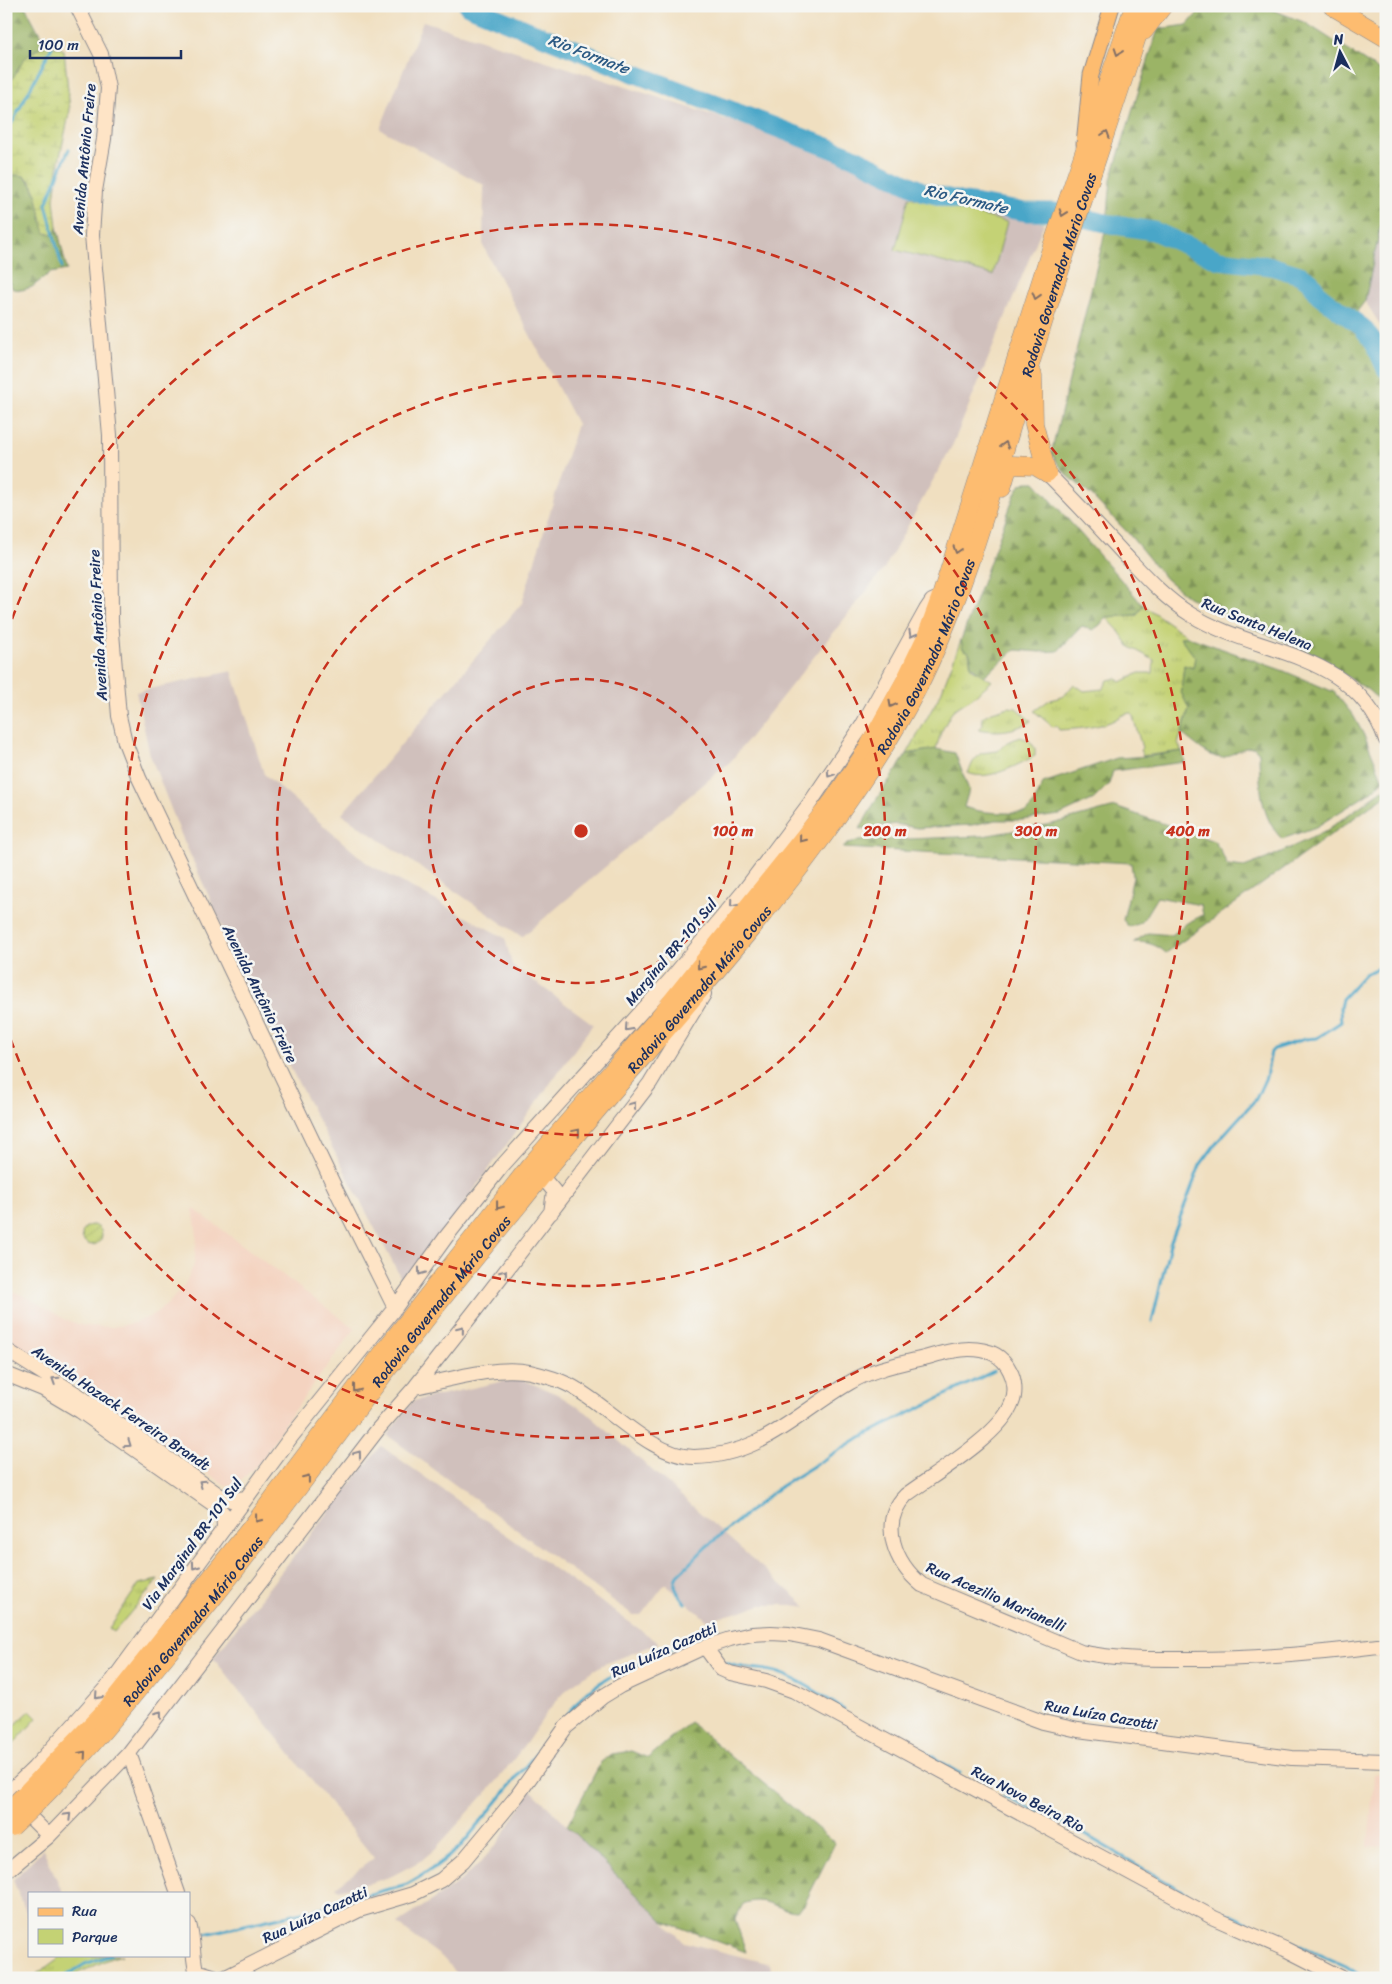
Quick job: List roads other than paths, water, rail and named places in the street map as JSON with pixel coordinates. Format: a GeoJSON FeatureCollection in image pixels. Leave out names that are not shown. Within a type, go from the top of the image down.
{"type":"FeatureCollection","features":[{"type":"Feature","properties":{"kind":"highway","name":"Rodovia Governador Mário Covas"},"geometry":{"type":"LineString","coordinates":[[1083,179],[1083,153],[1134,6]]}},
{"type":"Feature","properties":{"kind":"highway","name":"Rodovia Governador Mário Covas"},"geometry":{"type":"LineString","coordinates":[[14,1808],[109,1705],[256,1521],[391,1342],[529,1167],[660,1016],[832,802],[866,751],[926,636],[1057,253],[1083,179],[1132,53],[1147,6]]}},
{"type":"Feature","properties":{"kind":"highway"},"geometry":{"type":"LineString","coordinates":[[1132,53],[1146,27],[1163,6]]}},
{"type":"Feature","properties":{"kind":"highway"},"geometry":{"type":"LineString","coordinates":[[1332,6],[1386,38]]}},
{"type":"Feature","properties":{"kind":"highway","name":"Rodovia Governador Mário Covas"},"geometry":{"type":"LineString","coordinates":[[14,1808],[111,1721],[220,1592],[407,1344],[534,1185],[578,1130],[720,967],[832,826],[890,739],[919,685],[967,571],[1034,351],[1057,253]]}},
{"type":"Feature","properties":{"kind":"highway"},"geometry":{"type":"LineString","coordinates":[[1034,351],[1034,420],[1048,473]]}},
{"type":"Feature","properties":{"kind":"highway"},"geometry":{"type":"LineString","coordinates":[[939,640],[976,564],[1007,471],[1012,466],[1022,464],[1035,466],[1048,473]]}},
{"type":"Feature","properties":{"kind":"main road"},"geometry":{"type":"LineString","coordinates":[[1083,153],[1084,126],[1091,75],[1112,6]]}},
{"type":"Feature","properties":{"kind":"street","name":"Avenida Antônio Freire"},"geometry":{"type":"LineString","coordinates":[[77,6],[101,54],[108,88],[104,140],[95,191],[92,235],[110,435],[111,621],[119,716],[125,742],[139,778],[395,1308]]}},
{"type":"Feature","properties":{"kind":"street","name":"Rua Santa Helena"},"geometry":{"type":"LineString","coordinates":[[1048,473],[1155,587],[1197,618],[1294,656],[1336,675],[1362,697],[1374,713],[1386,740]]}},
{"type":"Feature","properties":{"kind":"street","name":"Marginal BR-101 Sul"},"geometry":{"type":"LineString","coordinates":[[395,1308],[446,1236],[502,1166],[670,980],[744,891],[810,803],[857,734],[926,610],[932,601],[941,596]]}},
{"type":"Feature","properties":{"kind":"street"},"geometry":{"type":"LineString","coordinates":[[6,1872],[49,1836],[129,1753],[379,1428],[415,1387],[551,1214],[650,1083],[720,967]]}},
{"type":"Feature","properties":{"kind":"street"},"geometry":{"type":"LineString","coordinates":[[502,1166],[528,1166]]}},
{"type":"Feature","properties":{"kind":"street"},"geometry":{"type":"LineString","coordinates":[[543,1178],[554,1191],[551,1214]]}},
{"type":"Feature","properties":{"kind":"street","name":"Via Marginal BR-101 Sul"},"geometry":{"type":"LineString","coordinates":[[14,1808],[34,1768],[113,1680],[291,1437],[395,1308]]}},
{"type":"Feature","properties":{"kind":"street","name":"Rua Acezilio Marianelli"},"geometry":{"type":"LineString","coordinates":[[415,1387],[498,1370],[528,1372],[547,1376],[570,1385],[658,1447],[690,1457],[711,1456],[732,1452],[761,1440],[802,1416],[848,1384],[872,1372],[952,1351],[978,1349],[990,1352],[1003,1360],[1012,1374],[1014,1395],[1008,1411],[980,1442],[906,1495],[899,1502],[893,1514],[891,1526],[896,1552],[905,1568],[922,1585],[1081,1652],[1123,1659],[1220,1660],[1321,1653],[1386,1645]]}},
{"type":"Feature","properties":{"kind":"street","name":"Avenida Hozack Ferreira Brandt"},"geometry":{"type":"LineString","coordinates":[[6,1350],[107,1416],[219,1495],[231,1500],[246,1498]]}},
{"type":"Feature","properties":{"kind":"street","name":"Avenida Hozack Ferreira Brandt"},"geometry":{"type":"LineString","coordinates":[[6,1374],[43,1390],[92,1420],[217,1507],[224,1518],[224,1527]]}},
{"type":"Feature","properties":{"kind":"street"},"geometry":{"type":"LineString","coordinates":[[92,1420],[102,1420],[107,1416]]}},
{"type":"Feature","properties":{"kind":"street","name":"Rua Luíza Cazotti"},"geometry":{"type":"LineString","coordinates":[[224,1978],[359,1910],[413,1894],[441,1880],[464,1861],[516,1796],[566,1727],[602,1697],[620,1686],[705,1647],[752,1634],[789,1634],[819,1640],[1042,1722],[1078,1730],[1292,1758],[1386,1760]]}},
{"type":"Feature","properties":{"kind":"street","name":"Rua Nova Beira Rio"},"geometry":{"type":"LineString","coordinates":[[705,1647],[721,1669],[794,1691],[1214,1918],[1285,1948],[1342,1978]]}},
{"type":"Feature","properties":{"kind":"street"},"geometry":{"type":"LineString","coordinates":[[129,1753],[178,1892]]}},
{"type":"Feature","properties":{"kind":"street"},"geometry":{"type":"LineString","coordinates":[[14,1808],[49,1836]]}},
{"type":"Feature","properties":{"kind":"street"},"geometry":{"type":"LineString","coordinates":[[190,1928],[193,1938],[193,1976],[210,1973],[219,1978]]}},
{"type":"Feature","properties":{"kind":"waterway","name":"Rio Formate"},"geometry":{"type":"LineString","coordinates":[[468,6],[636,74],[851,156],[924,192],[960,201],[1026,212],[1055,212],[1154,231],[1219,260],[1271,266],[1300,275],[1310,281],[1319,295],[1362,327],[1374,342],[1386,369]]}},
{"type":"Feature","properties":{"kind":"waterway"},"geometry":{"type":"LineString","coordinates":[[6,127],[12,123],[52,47]]}},
{"type":"Feature","properties":{"kind":"waterway"},"geometry":{"type":"LineString","coordinates":[[62,267],[46,204],[69,149]]}},
{"type":"Feature","properties":{"kind":"waterway"},"geometry":{"type":"LineString","coordinates":[[1152,1322],[1170,1244],[1200,1165],[1217,1142],[1256,1099],[1266,1077],[1271,1052],[1274,1049],[1305,1039],[1317,1038],[1341,1022],[1340,1008],[1342,999],[1365,974],[1386,965]]}},
{"type":"Feature","properties":{"kind":"waterway"},"geometry":{"type":"LineString","coordinates":[[685,1603],[675,1587],[677,1576],[706,1547],[778,1488],[857,1439],[994,1371]]}},
{"type":"Feature","properties":{"kind":"waterway"},"geometry":{"type":"LineString","coordinates":[[205,1934],[316,1909],[407,1884],[421,1876],[460,1847],[587,1691],[613,1675],[704,1635]]}},
{"type":"Feature","properties":{"kind":"waterway"},"geometry":{"type":"LineString","coordinates":[[726,1663],[739,1667],[773,1671],[788,1676],[813,1689],[844,1710]]}},
{"type":"Feature","properties":{"kind":"waterway"},"geometry":{"type":"LineString","coordinates":[[875,1727],[906,1741],[960,1773]]}},
{"type":"Feature","properties":{"kind":"waterway"},"geometry":{"type":"LineString","coordinates":[[1003,1796],[1077,1830],[1201,1902],[1346,1966],[1364,1978]]}},
{"type":"Feature","properties":{"kind":"waterway"},"geometry":{"type":"LineString","coordinates":[[62,1978],[85,1964],[108,1956]]}},
{"type":"Feature","properties":{"kind":"waterway"},"geometry":{"type":"LineString","coordinates":[[1316,1978],[1321,1972]]}}]}
